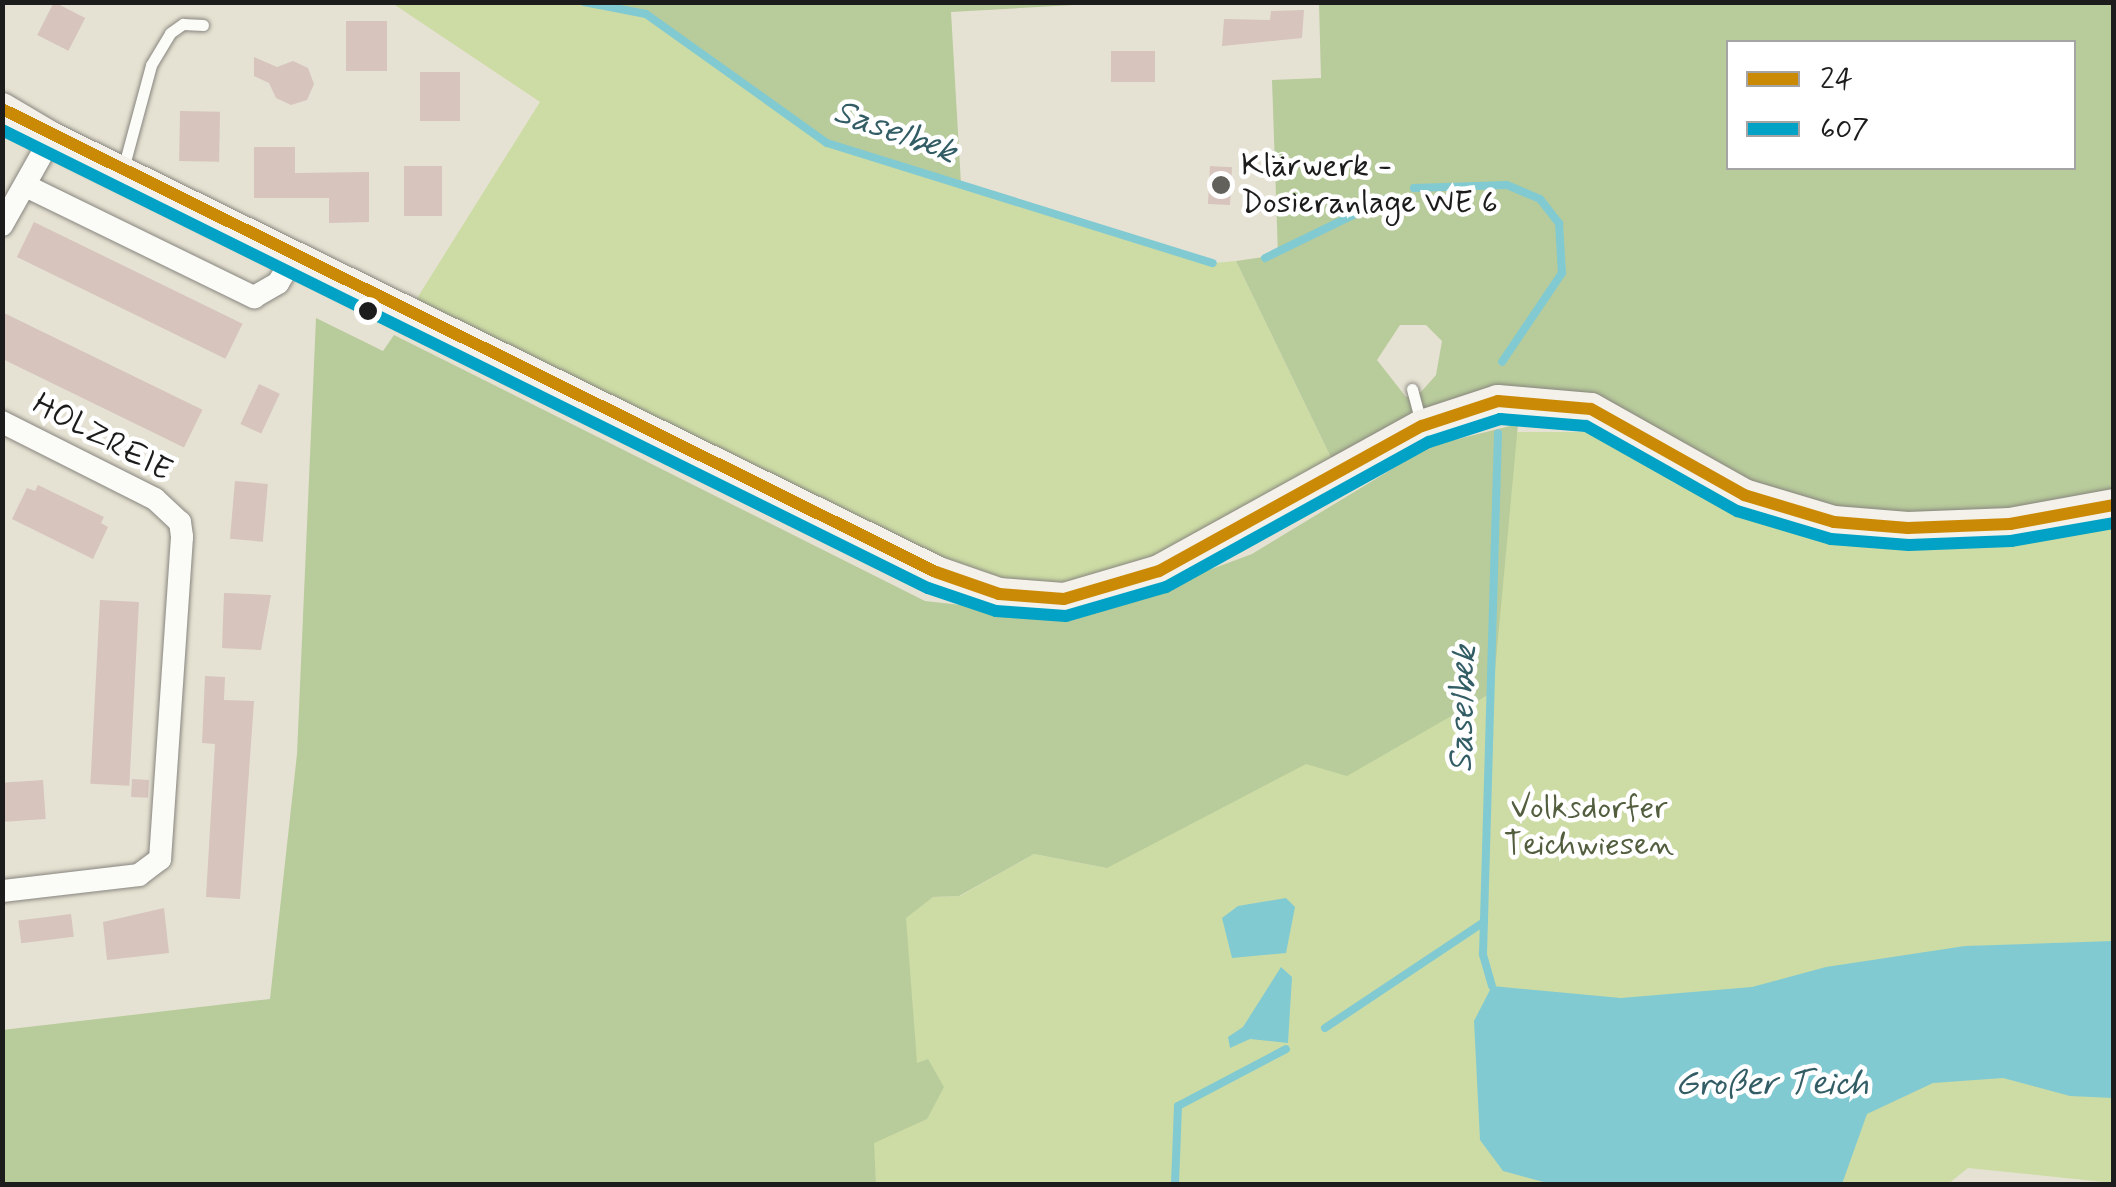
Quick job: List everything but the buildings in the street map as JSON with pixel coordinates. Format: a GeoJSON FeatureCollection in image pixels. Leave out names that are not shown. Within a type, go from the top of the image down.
{"type":"FeatureCollection","features":[{"type":"Feature","properties":{"kind":"main road"},"geometry":{"type":"LineString","coordinates":[[2,109],[51,138],[936,572],[1032,599],[1096,592],[1184,561],[1422,426],[1498,400],[1574,404],[1617,421],[1744,495],[1850,524],[2010,524],[2114,505]]}},
{"type":"Feature","properties":{"kind":"street"},"geometry":{"type":"LineString","coordinates":[[2,226],[51,138]]}},
{"type":"Feature","properties":{"kind":"street"},"geometry":{"type":"LineString","coordinates":[[26,186],[254,297],[278,283],[294,256]]}},
{"type":"Feature","properties":{"kind":"street","name":"HOLZREIE"},"geometry":{"type":"LineString","coordinates":[[2,422],[172,512],[182,537],[163,848],[154,868],[2,891]]}},
{"type":"Feature","properties":{"kind":"lane"},"geometry":{"type":"LineString","coordinates":[[122,173],[151,65],[170,32],[183,24],[203,25]]}},
{"type":"Feature","properties":{"kind":"lane"},"geometry":{"type":"LineString","coordinates":[[1412,388],[1422,426]]}},
{"type":"Feature","properties":{"kind":"green space"},"geometry":{"type":"Polygon","coordinates":[[[584,2],[652,18],[810,135],[1213,263],[1236,261],[1338,472],[1184,561],[1032,599],[409,311],[540,102],[392,3],[584,2]]]}},
{"type":"Feature","properties":{"kind":"green space"},"geometry":{"type":"Polygon","coordinates":[[[584,3],[1109,3],[951,12],[961,184],[810,135],[646,14],[584,3]]]}},
{"type":"Feature","properties":{"kind":"green space"},"geometry":{"type":"Polygon","coordinates":[[[1319,3],[2113,3],[2114,504],[1908,528],[1690,467],[1523,399],[1338,472],[1236,261],[1278,255],[1272,80],[1321,78],[1319,3]],[[1400,325],[1377,360],[1406,397],[1421,392],[1436,375],[1442,341],[1426,325],[1400,325]]]}},
{"type":"Feature","properties":{"kind":"green space"},"geometry":{"type":"Polygon","coordinates":[[[316,318],[383,351],[394,335],[925,601],[1080,618],[1252,554],[1430,446],[1518,424],[1493,692],[1347,776],[1306,764],[1107,868],[1034,854],[959,896],[933,897],[906,918],[917,1063],[928,1059],[944,1087],[927,1119],[874,1143],[876,1184],[3,1184],[2,1030],[270,999],[297,754],[316,318]]]}},
{"type":"Feature","properties":{"kind":"green space","name":"Volksdorfer Teichwiesen"},"geometry":{"type":"Polygon","coordinates":[[[1518,432],[1591,432],[1741,506],[1821,535],[1949,546],[2076,533],[2113,521],[2113,1183],[1968,1168],[1948,1184],[876,1184],[873,1143],[905,918],[933,897],[960,896],[1034,854],[1107,868],[1518,432]]]}},
{"type":"Feature","properties":{"kind":"water"},"geometry":{"type":"Polygon","coordinates":[[[1286,898],[1295,907],[1286,953],[1232,958],[1222,918],[1238,906],[1286,898]]]}},
{"type":"Feature","properties":{"kind":"water","name":"Großer Teich"},"geometry":{"type":"Polygon","coordinates":[[[2113,941],[2113,1098],[2070,1096],[2003,1078],[1933,1083],[1867,1114],[1842,1184],[1551,1184],[1503,1171],[1480,1140],[1474,1021],[1492,986],[1621,998],[1752,987],[1826,967],[1965,946],[2113,941]]]}},
{"type":"Feature","properties":{"kind":"water"},"geometry":{"type":"Polygon","coordinates":[[[1281,967],[1292,977],[1288,1043],[1250,1039],[1230,1048],[1228,1037],[1243,1027],[1281,967]]]}},
{"type":"Feature","properties":{"kind":"waterway","name":"Saselbek"},"geometry":{"type":"LineString","coordinates":[[584,2],[646,14],[827,143],[1213,263]]}},
{"type":"Feature","properties":{"kind":"waterway","name":"Saselbek"},"geometry":{"type":"LineString","coordinates":[[1414,188],[1507,185],[1540,199],[1559,223],[1562,273],[1502,362]]}},
{"type":"Feature","properties":{"kind":"waterway","name":"Saselbek"},"geometry":{"type":"LineString","coordinates":[[1265,258],[1390,197]]}},
{"type":"Feature","properties":{"kind":"waterway","name":"Saselbek"},"geometry":{"type":"LineString","coordinates":[[1492,986],[1483,954],[1498,433]]}},
{"type":"Feature","properties":{"kind":"waterway"},"geometry":{"type":"LineString","coordinates":[[1325,1028],[1484,922]]}},
{"type":"Feature","properties":{"kind":"waterway"},"geometry":{"type":"LineString","coordinates":[[1175,1184],[1178,1106],[1286,1049]]}},
{"type":"Feature","properties":{"kind":"transit line","name":"24"},"geometry":{"type":"LineString","coordinates":[[2,109],[936,572],[999,594],[1064,599],[1159,571],[1422,426],[1498,401],[1591,409],[1744,495],[1834,522],[1908,528],[2010,524],[2114,505]]}},
{"type":"Feature","properties":{"kind":"transit line","name":"607"},"geometry":{"type":"LineString","coordinates":[[2,130],[928,588],[996,611],[1066,616],[1166,587],[1429,442],[1500,419],[1586,426],[1737,511],[1831,539],[1909,545],[2011,541],[2114,523]]}},
{"type":"Feature","properties":{"kind":"place","name":"Klärwerk - Dosieranlage WE 6"},"geometry":{"type":"Point","coordinates":[1221,185]}}]}
